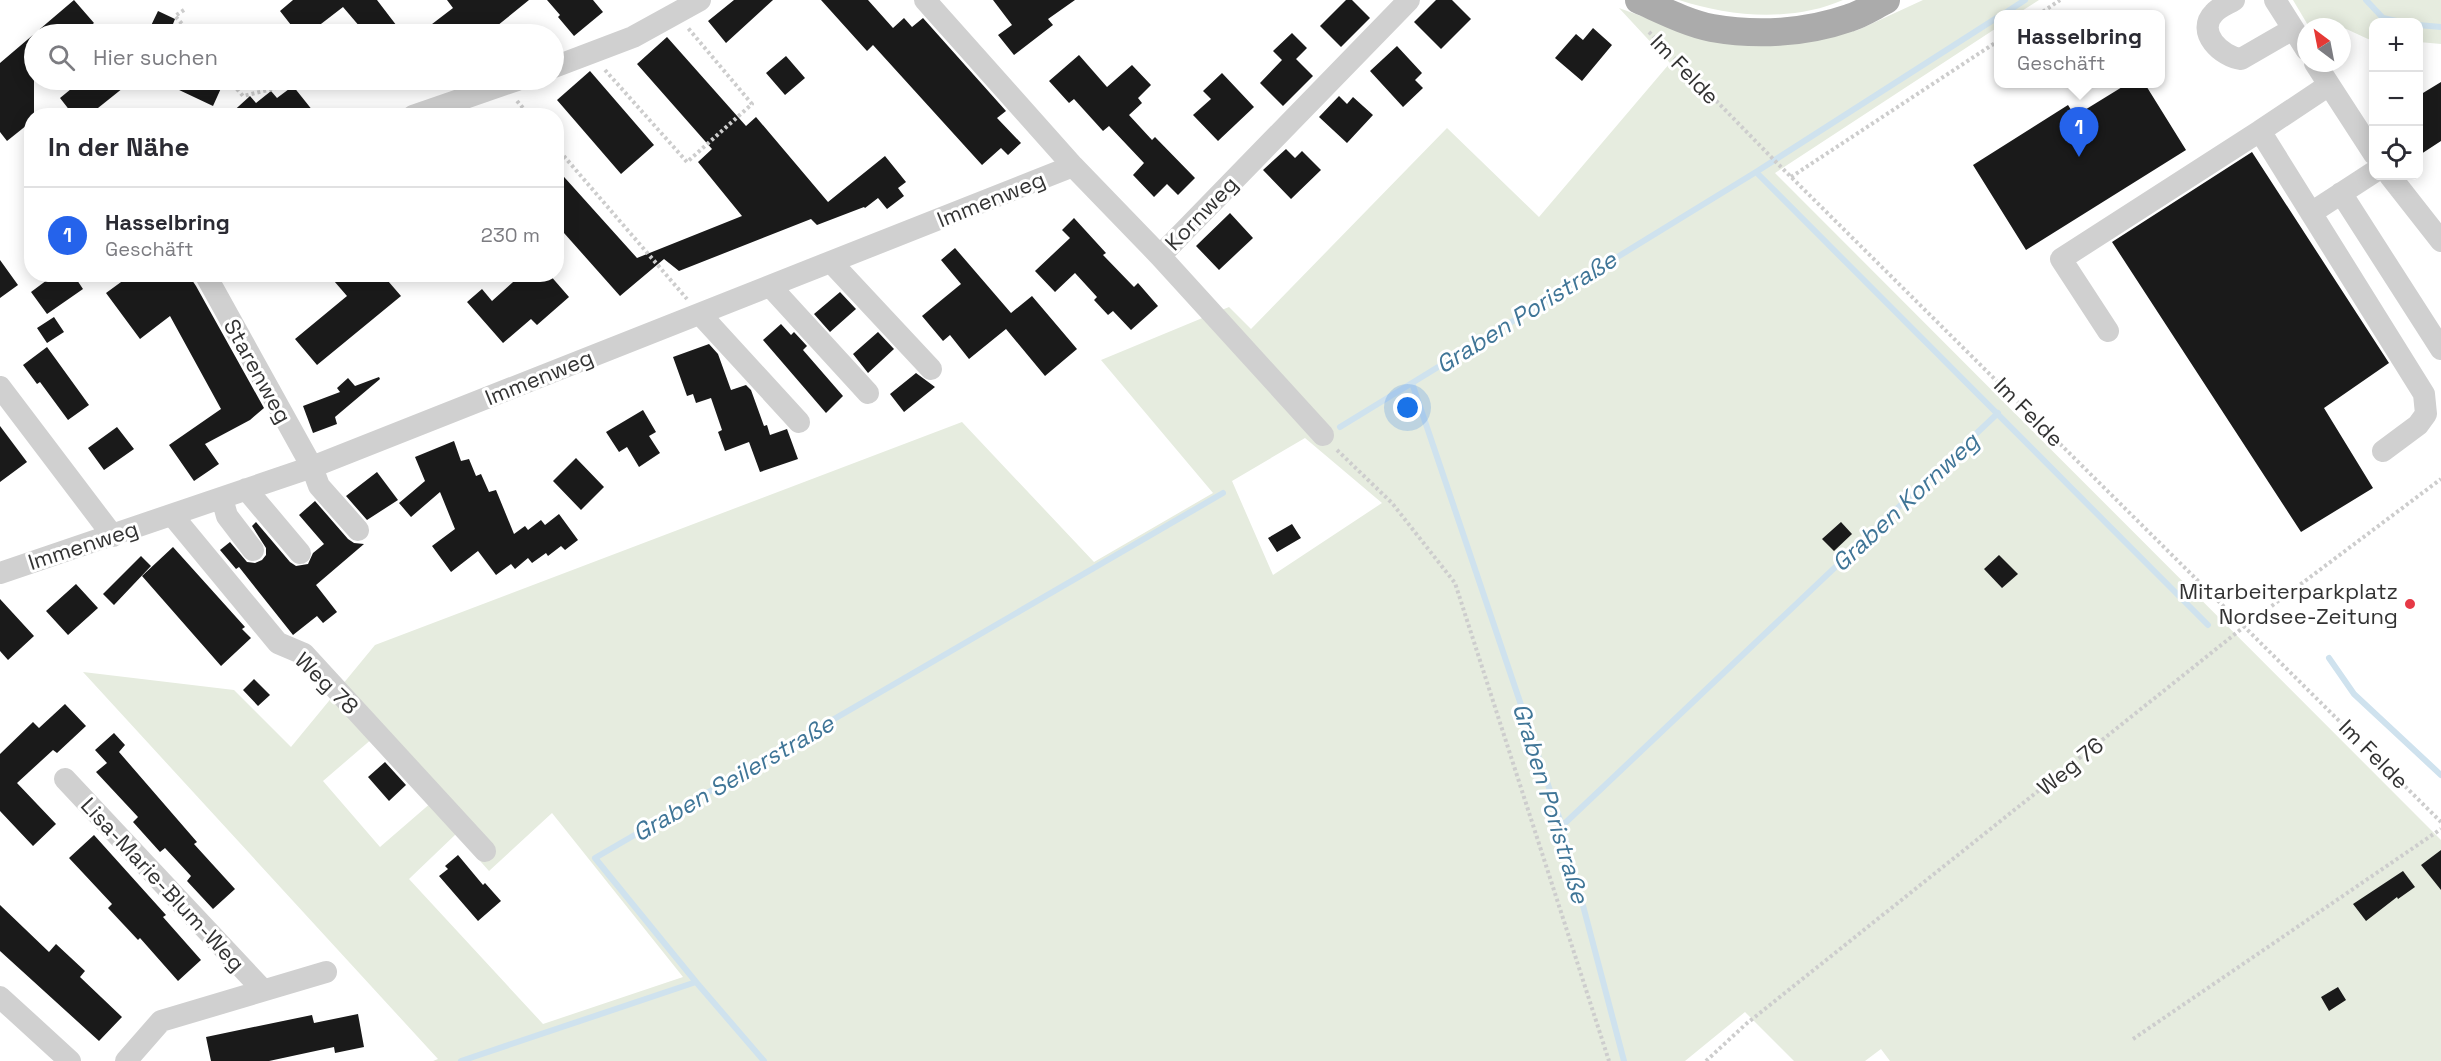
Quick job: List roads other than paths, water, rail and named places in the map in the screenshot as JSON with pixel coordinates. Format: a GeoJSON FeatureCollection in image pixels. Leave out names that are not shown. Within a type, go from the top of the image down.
{"type":"FeatureCollection","features":[{"type":"Feature","properties":{"kind":"main road"},"geometry":{"type":"LineString","coordinates":[[1639,0],[1711,28],[1750,32],[1815,28],[1850,18],[1886,0]]}},
{"type":"Feature","properties":{"kind":"street"},"geometry":{"type":"LineString","coordinates":[[564,63],[633,37],[700,0]]}},
{"type":"Feature","properties":{"kind":"street","name":"Kornweg"},"geometry":{"type":"LineString","coordinates":[[925,0],[1073,166],[1160,256],[1409,0]]}},
{"type":"Feature","properties":{"kind":"street"},"geometry":{"type":"LineString","coordinates":[[2234,0],[2213,13],[2208,25],[2210,39],[2218,49],[2232,58],[2241,59],[2293,29]]}},
{"type":"Feature","properties":{"kind":"street"},"geometry":{"type":"LineString","coordinates":[[2275,0],[2297,35]]}},
{"type":"Feature","properties":{"kind":"street"},"geometry":{"type":"LineString","coordinates":[[2320,72],[2369,148]]}},
{"type":"Feature","properties":{"kind":"street"},"geometry":{"type":"LineString","coordinates":[[2108,331],[2061,259],[2329,86]]}},
{"type":"Feature","properties":{"kind":"street"},"geometry":{"type":"LineString","coordinates":[[436,108],[488,90]]}},
{"type":"Feature","properties":{"kind":"street"},"geometry":{"type":"LineString","coordinates":[[2260,131],[2424,394],[2426,414],[2418,425],[2383,451]]}},
{"type":"Feature","properties":{"kind":"street","name":"Immenweg"},"geometry":{"type":"LineString","coordinates":[[0,573],[312,467],[1073,166]]}},
{"type":"Feature","properties":{"kind":"street"},"geometry":{"type":"LineString","coordinates":[[2311,213],[2369,175]]}},
{"type":"Feature","properties":{"kind":"street"},"geometry":{"type":"LineString","coordinates":[[2393,180],[2441,241]]}},
{"type":"Feature","properties":{"kind":"street"},"geometry":{"type":"LineString","coordinates":[[2341,193],[2441,349]]}},
{"type":"Feature","properties":{"kind":"street"},"geometry":{"type":"LineString","coordinates":[[1160,256],[1323,435]]}},
{"type":"Feature","properties":{"kind":"street"},"geometry":{"type":"LineString","coordinates":[[831,262],[931,369]]}},
{"type":"Feature","properties":{"kind":"street","name":"Starenweg"},"geometry":{"type":"LineString","coordinates":[[209,282],[312,467],[319,486],[358,530]]}},
{"type":"Feature","properties":{"kind":"street"},"geometry":{"type":"LineString","coordinates":[[770,286],[868,393]]}},
{"type":"Feature","properties":{"kind":"street"},"geometry":{"type":"LineString","coordinates":[[700,314],[799,423]]}},
{"type":"Feature","properties":{"kind":"street"},"geometry":{"type":"LineString","coordinates":[[0,387],[113,536]]}},
{"type":"Feature","properties":{"kind":"street"},"geometry":{"type":"LineString","coordinates":[[246,489],[300,553]]}},
{"type":"Feature","properties":{"kind":"street"},"geometry":{"type":"LineString","coordinates":[[222,498],[227,516],[253,550]]}},
{"type":"Feature","properties":{"kind":"street","name":"Weg 78"},"geometry":{"type":"LineString","coordinates":[[172,515],[278,643],[304,654],[485,851]]}},
{"type":"Feature","properties":{"kind":"street","name":"Lisa-Marie-Blum-Weg"},"geometry":{"type":"LineString","coordinates":[[65,779],[262,989]]}},
{"type":"Feature","properties":{"kind":"street"},"geometry":{"type":"LineString","coordinates":[[126,1061],[161,1021],[262,989],[326,972]]}},
{"type":"Feature","properties":{"kind":"street"},"geometry":{"type":"LineString","coordinates":[[0,997],[70,1061]]}},
{"type":"Feature","properties":{"kind":"waterway","name":"Graben Poristraße"},"geometry":{"type":"LineString","coordinates":[[2010,10],[2025,0]]}},
{"type":"Feature","properties":{"kind":"waterway"},"geometry":{"type":"LineString","coordinates":[[2366,0],[2383,18]]}},
{"type":"Feature","properties":{"kind":"waterway","name":"Graben Poristraße"},"geometry":{"type":"LineString","coordinates":[[1624,1061],[1562,826],[1412,383],[1756,172],[1994,20]]}},
{"type":"Feature","properties":{"kind":"waterway"},"geometry":{"type":"LineString","coordinates":[[2423,25],[2441,27]]}},
{"type":"Feature","properties":{"kind":"waterway","name":"Graben Kornweg"},"geometry":{"type":"LineString","coordinates":[[1756,172],[2208,625]]}},
{"type":"Feature","properties":{"kind":"waterway","name":"Graben Seilerstraße"},"geometry":{"type":"LineString","coordinates":[[1340,427],[1412,383]]}},
{"type":"Feature","properties":{"kind":"waterway","name":"Graben Kornweg"},"geometry":{"type":"LineString","coordinates":[[1562,826],[1998,413]]}},
{"type":"Feature","properties":{"kind":"waterway","name":"Graben Seilerstraße"},"geometry":{"type":"LineString","coordinates":[[461,1061],[696,982],[595,858],[1223,493]]}},
{"type":"Feature","properties":{"kind":"waterway"},"geometry":{"type":"LineString","coordinates":[[2329,658],[2354,694],[2441,775]]}},
{"type":"Feature","properties":{"kind":"waterway"},"geometry":{"type":"LineString","coordinates":[[696,982],[764,1061]]}},
{"type":"Feature","properties":{"kind":"place","name":"Hasselbring"},"geometry":{"type":"Point","coordinates":[2079,157]}},
{"type":"Feature","properties":{"kind":"place","name":"Mitarbeiterparkplatz Nordsee-Zeitung"},"geometry":{"type":"Point","coordinates":[2410,604]}}]}
